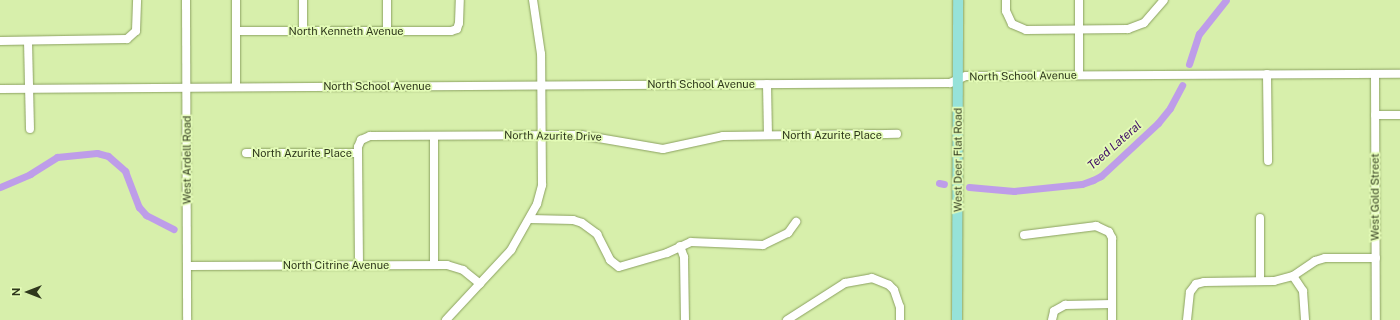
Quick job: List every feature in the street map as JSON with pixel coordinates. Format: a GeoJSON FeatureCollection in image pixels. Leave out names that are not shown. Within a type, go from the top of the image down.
{"type":"FeatureCollection","features":[{"type":"Feature","properties":{"kind":"main road","name":"West Deer Flat Road"},"geometry":{"type":"LineString","coordinates":[[957,320],[958,0]]}},
{"type":"Feature","properties":{"kind":"street"},"geometry":{"type":"LineString","coordinates":[[0,41],[122,41],[132,36],[137,25],[137,0]]}},
{"type":"Feature","properties":{"kind":"street","name":"West Ardell Road"},"geometry":{"type":"LineString","coordinates":[[186,0],[187,320]]}},
{"type":"Feature","properties":{"kind":"street"},"geometry":{"type":"LineString","coordinates":[[236,0],[236,87]]}},
{"type":"Feature","properties":{"kind":"street"},"geometry":{"type":"LineString","coordinates":[[303,0],[303,31]]}},
{"type":"Feature","properties":{"kind":"street"},"geometry":{"type":"LineString","coordinates":[[387,0],[387,31]]}},
{"type":"Feature","properties":{"kind":"street","name":"North Kenneth Avenue"},"geometry":{"type":"LineString","coordinates":[[236,31],[387,31],[457,29],[460,0]]}},
{"type":"Feature","properties":{"kind":"street"},"geometry":{"type":"LineString","coordinates":[[446,320],[511,250],[530,219],[537,204],[542,185],[541,54],[534,0]]}},
{"type":"Feature","properties":{"kind":"street"},"geometry":{"type":"LineString","coordinates":[[1006,0],[1008,18],[1012,24],[1026,30],[1128,30],[1140,25],[1164,0]]}},
{"type":"Feature","properties":{"kind":"street"},"geometry":{"type":"LineString","coordinates":[[1079,0],[1079,75]]}},
{"type":"Feature","properties":{"kind":"street"},"geometry":{"type":"LineString","coordinates":[[28,41],[30,129]]}},
{"type":"Feature","properties":{"kind":"street"},"geometry":{"type":"LineString","coordinates":[[1267,74],[1268,161]]}},
{"type":"Feature","properties":{"kind":"street","name":"North School Avenue"},"geometry":{"type":"LineString","coordinates":[[0,89],[950,83],[966,76],[1400,74]]}},
{"type":"Feature","properties":{"kind":"street","name":"West Gold Street"},"geometry":{"type":"LineString","coordinates":[[1375,75],[1376,320]]}},
{"type":"Feature","properties":{"kind":"street"},"geometry":{"type":"LineString","coordinates":[[767,84],[768,135]]}},
{"type":"Feature","properties":{"kind":"street"},"geometry":{"type":"LineString","coordinates":[[1375,115],[1400,115]]}},
{"type":"Feature","properties":{"kind":"street","name":"North Azurite Drive"},"geometry":{"type":"LineString","coordinates":[[358,153],[361,140],[370,136],[541,134],[606,137],[644,148],[663,149],[716,137],[768,135]]}},
{"type":"Feature","properties":{"kind":"street","name":"North Azurite Place"},"geometry":{"type":"LineString","coordinates":[[768,135],[897,134]]}},
{"type":"Feature","properties":{"kind":"street"},"geometry":{"type":"LineString","coordinates":[[434,136],[434,265]]}},
{"type":"Feature","properties":{"kind":"street","name":"North Azurite Place"},"geometry":{"type":"LineString","coordinates":[[246,153],[358,153]]}},
{"type":"Feature","properties":{"kind":"street"},"geometry":{"type":"LineString","coordinates":[[358,153],[359,265]]}},
{"type":"Feature","properties":{"kind":"street"},"geometry":{"type":"LineString","coordinates":[[1260,218],[1260,281]]}},
{"type":"Feature","properties":{"kind":"street"},"geometry":{"type":"LineString","coordinates":[[530,219],[573,220],[582,222],[597,234],[610,260],[619,267],[667,253],[680,246],[698,242],[763,245],[788,233],[796,222]]}},
{"type":"Feature","properties":{"kind":"street"},"geometry":{"type":"LineString","coordinates":[[1024,235],[1096,226],[1106,229],[1112,238],[1112,320]]}},
{"type":"Feature","properties":{"kind":"street"},"geometry":{"type":"LineString","coordinates":[[680,246],[684,257],[685,320]]}},
{"type":"Feature","properties":{"kind":"street"},"geometry":{"type":"LineString","coordinates":[[1187,320],[1187,300],[1193,288],[1204,282],[1274,281],[1293,276],[1315,261],[1325,258],[1376,258]]}},
{"type":"Feature","properties":{"kind":"street","name":"North Citrine Avenue"},"geometry":{"type":"LineString","coordinates":[[187,266],[456,266],[480,284]]}},
{"type":"Feature","properties":{"kind":"street"},"geometry":{"type":"LineString","coordinates":[[1293,276],[1303,291],[1305,320]]}},
{"type":"Feature","properties":{"kind":"street"},"geometry":{"type":"LineString","coordinates":[[787,320],[852,280],[880,280],[894,290],[900,307],[900,320]]}},
{"type":"Feature","properties":{"kind":"street"},"geometry":{"type":"LineString","coordinates":[[1052,320],[1054,311],[1066,305],[1112,304]]}},
{"type":"Feature","properties":{"kind":"waterway","name":"Teed Lateral"},"geometry":{"type":"LineString","coordinates":[[1189,64],[1199,34],[1226,0]]}},
{"type":"Feature","properties":{"kind":"waterway","name":"Teed Lateral"},"geometry":{"type":"LineString","coordinates":[[969,187],[1014,191],[1082,184],[1093,180],[1101,176],[1158,123],[1170,108],[1182,85]]}},
{"type":"Feature","properties":{"kind":"waterway"},"geometry":{"type":"LineString","coordinates":[[0,187],[30,174],[57,157],[97,153],[108,156],[125,171],[139,207],[146,215],[174,229]]}},
{"type":"Feature","properties":{"kind":"waterway","name":"Teed Lateral"},"geometry":{"type":"LineString","coordinates":[[939,183],[944,184]]}}]}
